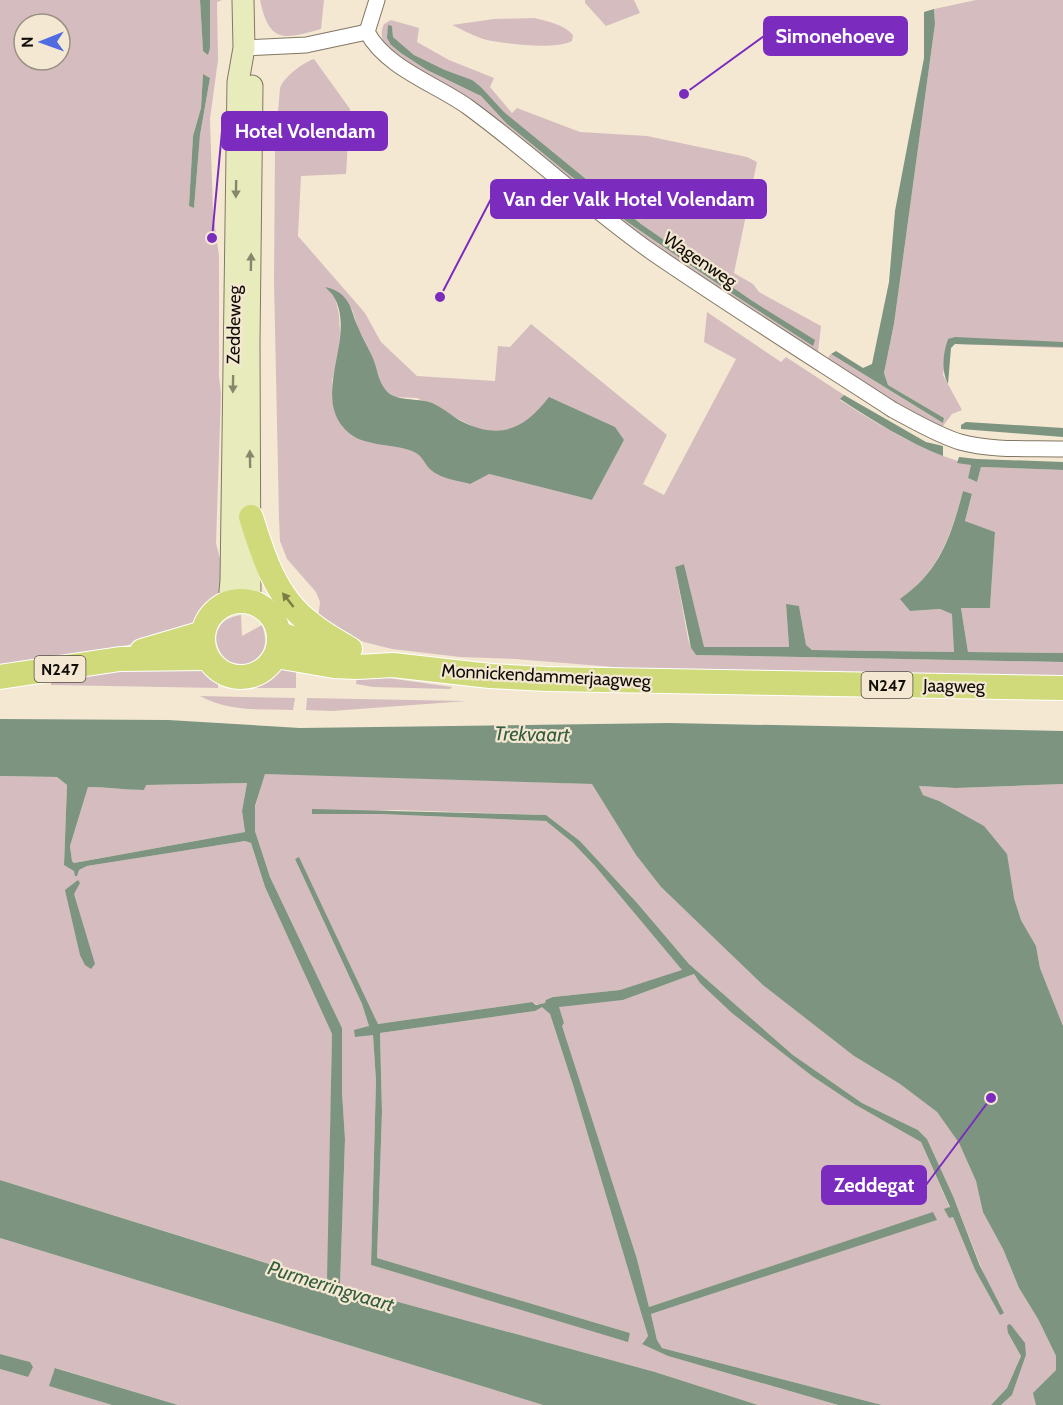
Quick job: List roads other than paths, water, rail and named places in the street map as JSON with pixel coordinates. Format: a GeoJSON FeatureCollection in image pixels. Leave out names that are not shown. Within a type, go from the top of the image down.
{"type":"FeatureCollection","features":[{"type":"Feature","properties":{"kind":"main road","name":"Zeddeweg"},"geometry":{"type":"LineString","coordinates":[[240,601],[231,581],[231,458],[238,82],[244,48],[243,0]]}},
{"type":"Feature","properties":{"kind":"main road","name":"Zeddeweg"},"geometry":{"type":"LineString","coordinates":[[240,601],[251,517],[249,353],[252,81],[244,48]]}},
{"type":"Feature","properties":{"kind":"main road"},"geometry":{"type":"LineString","coordinates":[[251,517],[263,555],[282,592],[310,623],[350,649]]}},
{"type":"Feature","properties":{"kind":"main road"},"geometry":{"type":"LineString","coordinates":[[240,601],[257,604],[273,618],[278,645],[261,671],[244,677],[226,675],[218,670],[207,658],[203,633],[208,618],[221,605],[240,601]]}},
{"type":"Feature","properties":{"kind":"main road","name":"N247"},"geometry":{"type":"LineString","coordinates":[[120,659],[203,633]]}},
{"type":"Feature","properties":{"kind":"main road","name":"Monnickendammerjaagweg"},"geometry":{"type":"LineString","coordinates":[[278,645],[306,642],[350,649],[393,665]]}},
{"type":"Feature","properties":{"kind":"main road","name":"Monnickendammerjaagweg"},"geometry":{"type":"LineString","coordinates":[[278,645],[334,666],[357,668],[393,665],[535,679],[700,682]]}},
{"type":"Feature","properties":{"kind":"main road","name":"N247"},"geometry":{"type":"LineString","coordinates":[[0,677],[120,659],[207,658]]}},
{"type":"Feature","properties":{"kind":"main road","name":"Jaagweg"},"geometry":{"type":"LineString","coordinates":[[700,682],[1063,688]]}},
{"type":"Feature","properties":{"kind":"street"},"geometry":{"type":"LineString","coordinates":[[244,48],[306,45],[367,32],[376,0]]}},
{"type":"Feature","properties":{"kind":"street","name":"Wagenweg"},"geometry":{"type":"LineString","coordinates":[[367,32],[379,49],[411,73],[467,106],[652,252],[893,410],[961,442],[986,446],[1063,449]]}},
{"type":"Feature","properties":{"kind":"water"},"geometry":{"type":"Polygon","coordinates":[[[200,0],[210,0],[208,55],[203,51],[200,0]]]}},
{"type":"Feature","properties":{"kind":"water"},"geometry":{"type":"Polygon","coordinates":[[[934,9],[935,24],[894,324],[884,373],[888,385],[944,418],[943,423],[831,354],[836,351],[863,368],[872,364],[889,282],[895,211],[924,58],[924,12],[934,9]]]}},
{"type":"Feature","properties":{"kind":"water"},"geometry":{"type":"Polygon","coordinates":[[[388,25],[392,26],[393,37],[414,55],[472,80],[504,112],[641,224],[751,300],[815,340],[813,346],[626,221],[507,124],[481,96],[427,70],[401,53],[391,45],[387,38],[388,25]]]}},
{"type":"Feature","properties":{"kind":"water"},"geometry":{"type":"Polygon","coordinates":[[[203,74],[210,78],[200,135],[194,208],[189,206],[193,136],[201,108],[203,74]]]}},
{"type":"Feature","properties":{"kind":"water"},"geometry":{"type":"Polygon","coordinates":[[[325,287],[338,292],[347,301],[373,359],[381,383],[394,396],[432,403],[459,420],[486,430],[498,431],[520,424],[540,408],[549,397],[615,427],[624,440],[592,500],[489,474],[470,484],[449,479],[435,473],[419,455],[412,451],[364,441],[350,434],[338,420],[333,404],[332,386],[341,331],[340,314],[334,297],[325,287]]]}},
{"type":"Feature","properties":{"kind":"water"},"geometry":{"type":"Polygon","coordinates":[[[955,337],[1063,342],[1063,347],[955,344],[951,348],[948,384],[944,373],[944,356],[948,339],[955,337]]]}},
{"type":"Feature","properties":{"kind":"water"},"geometry":{"type":"Polygon","coordinates":[[[844,395],[926,442],[943,446],[943,456],[865,415],[840,399],[844,395]]]}},
{"type":"Feature","properties":{"kind":"water"},"geometry":{"type":"Polygon","coordinates":[[[966,422],[1063,428],[1063,437],[961,429],[961,425],[966,422]]]}},
{"type":"Feature","properties":{"kind":"water"},"geometry":{"type":"Polygon","coordinates":[[[959,457],[1063,462],[1063,470],[981,467],[977,482],[968,478],[971,465],[957,463],[959,457]]]}},
{"type":"Feature","properties":{"kind":"water"},"geometry":{"type":"Polygon","coordinates":[[[963,491],[972,494],[965,521],[995,532],[990,608],[961,608],[968,652],[1063,653],[1063,662],[696,655],[691,648],[675,567],[684,564],[704,647],[789,647],[786,604],[799,606],[806,645],[812,650],[954,652],[952,614],[940,609],[910,611],[900,599],[925,577],[942,551],[954,523],[963,491]]]}},
{"type":"Feature","properties":{"kind":"water"},"geometry":{"type":"Polygon","coordinates":[[[0,719],[168,720],[300,728],[670,723],[1063,731],[1063,784],[956,788],[919,786],[923,795],[939,801],[984,826],[1007,854],[1014,898],[1021,920],[1036,946],[1040,968],[1063,1026],[1063,1405],[1036,1405],[1033,1393],[1056,1370],[1056,1356],[1038,1319],[1019,1288],[1003,1249],[983,1212],[976,1181],[959,1143],[937,1112],[900,1084],[854,1056],[763,985],[661,887],[636,855],[592,784],[265,774],[255,806],[255,831],[270,877],[342,1028],[345,1139],[340,1286],[655,1372],[758,1405],[543,1405],[0,1238],[0,1180],[327,1282],[332,1034],[265,887],[251,843],[245,841],[87,866],[79,870],[75,876],[74,871],[64,865],[67,785],[57,777],[0,776],[0,719]],[[247,783],[146,785],[144,790],[88,787],[70,846],[72,861],[74,863],[245,832],[242,811],[247,783]]]}},
{"type":"Feature","properties":{"kind":"water"},"geometry":{"type":"Polygon","coordinates":[[[312,809],[546,815],[580,841],[689,964],[793,1055],[862,1103],[918,1130],[927,1139],[953,1196],[980,1266],[1004,1313],[1000,1315],[975,1270],[953,1217],[949,1218],[944,1209],[950,1207],[921,1142],[854,1104],[812,1076],[732,1013],[700,983],[694,974],[623,1000],[559,1007],[564,1023],[562,1026],[637,1259],[649,1307],[933,1212],[937,1220],[651,1314],[657,1340],[662,1348],[882,1405],[838,1405],[668,1356],[642,1344],[648,1336],[573,1085],[550,1014],[542,1007],[535,1011],[380,1033],[382,1112],[377,1258],[630,1333],[628,1342],[371,1265],[376,1081],[373,1035],[355,1037],[354,1030],[369,1026],[362,1004],[295,859],[299,857],[378,1024],[532,1002],[536,1005],[545,1003],[553,997],[620,990],[682,970],[595,866],[573,843],[546,821],[380,814],[312,814],[312,809]]]}},
{"type":"Feature","properties":{"kind":"water"},"geometry":{"type":"Polygon","coordinates":[[[78,880],[80,883],[74,894],[95,964],[91,969],[85,965],[80,955],[65,890],[78,880]]]}},
{"type":"Feature","properties":{"kind":"water"},"geometry":{"type":"Polygon","coordinates":[[[1009,1324],[1025,1343],[1026,1355],[1012,1395],[1001,1405],[991,1405],[1007,1388],[1021,1356],[1008,1333],[1009,1324]]]}},
{"type":"Feature","properties":{"kind":"water"},"geometry":{"type":"Polygon","coordinates":[[[0,1354],[30,1362],[33,1367],[28,1377],[0,1369],[0,1354]]]}},
{"type":"Feature","properties":{"kind":"water"},"geometry":{"type":"Polygon","coordinates":[[[55,1368],[178,1405],[112,1405],[49,1386],[55,1368]]]}},
{"type":"Feature","properties":{"kind":"place","name":"Simonehoeve"},"geometry":{"type":"Point","coordinates":[684,94]}},
{"type":"Feature","properties":{"kind":"place","name":"Hotel Volendam"},"geometry":{"type":"Point","coordinates":[212,238]}},
{"type":"Feature","properties":{"kind":"place","name":"Van der Valk Hotel Volendam"},"geometry":{"type":"Point","coordinates":[440,297]}},
{"type":"Feature","properties":{"kind":"place","name":"Zeddegat"},"geometry":{"type":"Point","coordinates":[991,1098]}},
{"type":"Feature","properties":{"kind":"water label","name":"Trekvaart"},"geometry":{"type":"Point","coordinates":[532,734]}},
{"type":"Feature","properties":{"kind":"water label","name":"Purmerringvaart"},"geometry":{"type":"Point","coordinates":[331,1286]}}]}
